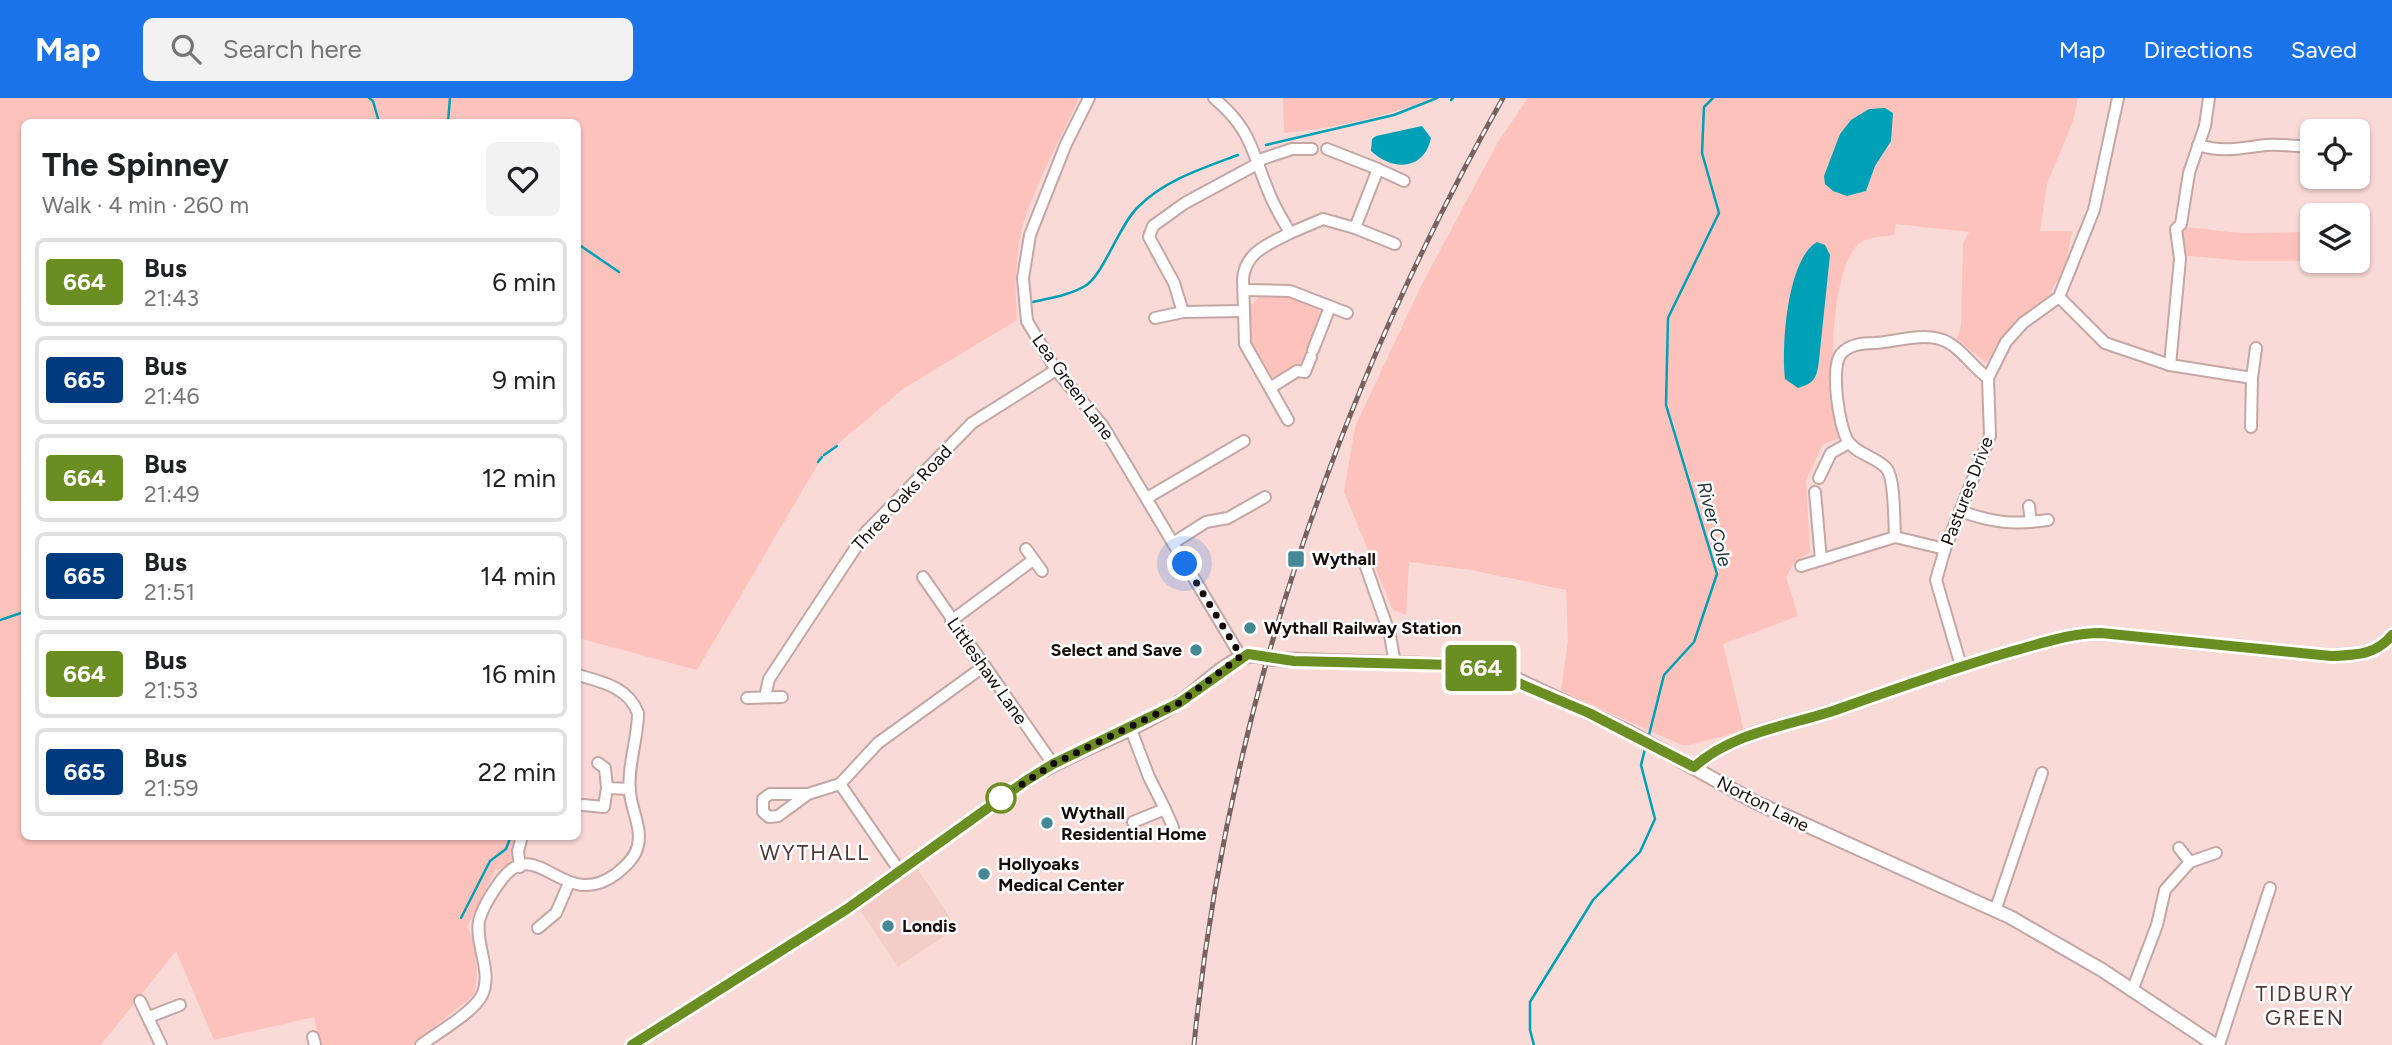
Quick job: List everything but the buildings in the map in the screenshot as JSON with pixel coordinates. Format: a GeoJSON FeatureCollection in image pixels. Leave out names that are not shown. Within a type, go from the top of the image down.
{"type":"FeatureCollection","features":[{"type":"Feature","properties":{"kind":"street","name":"Lea Green Lane"},"geometry":{"type":"LineString","coordinates":[[1089,98],[1044,195],[1024,264],[1023,292],[1027,321],[1056,370],[1104,426],[1241,656]]}},
{"type":"Feature","properties":{"kind":"street"},"geometry":{"type":"LineString","coordinates":[[1214,98],[1238,121],[1259,162],[1269,194],[1290,233]]}},
{"type":"Feature","properties":{"kind":"street"},"geometry":{"type":"LineString","coordinates":[[2118,98],[2095,210],[2060,297],[2105,343],[2170,365],[2252,378]]}},
{"type":"Feature","properties":{"kind":"street"},"geometry":{"type":"LineString","coordinates":[[2170,365],[2180,259],[2176,229],[2181,224],[2189,173],[2209,98]]}},
{"type":"Feature","properties":{"kind":"street"},"geometry":{"type":"LineString","coordinates":[[2198,145],[2217,151],[2241,151],[2266,145],[2300,146]]}},
{"type":"Feature","properties":{"kind":"street"},"geometry":{"type":"LineString","coordinates":[[1183,312],[1174,283],[1150,241],[1153,226],[1185,203],[1259,162],[1292,149],[1312,149]]}},
{"type":"Feature","properties":{"kind":"street"},"geometry":{"type":"LineString","coordinates":[[1326,149],[1404,181]]}},
{"type":"Feature","properties":{"kind":"street"},"geometry":{"type":"LineString","coordinates":[[1355,228],[1378,169]]}},
{"type":"Feature","properties":{"kind":"street"},"geometry":{"type":"LineString","coordinates":[[1288,420],[1248,355],[1243,311],[1244,270],[1252,256],[1290,233],[1323,219],[1395,244]]}},
{"type":"Feature","properties":{"kind":"street"},"geometry":{"type":"LineString","coordinates":[[1244,290],[1290,290],[1347,313]]}},
{"type":"Feature","properties":{"kind":"street","name":"Pastures Drive"},"geometry":{"type":"LineString","coordinates":[[1961,666],[1936,580],[1945,549],[1990,436],[1988,378],[2006,342],[2024,323],[2060,297]]}},
{"type":"Feature","properties":{"kind":"street"},"geometry":{"type":"LineString","coordinates":[[1270,388],[1297,371],[1305,372],[1330,307]]}},
{"type":"Feature","properties":{"kind":"street"},"geometry":{"type":"LineString","coordinates":[[1155,318],[1183,312],[1243,311]]}},
{"type":"Feature","properties":{"kind":"street"},"geometry":{"type":"LineString","coordinates":[[1895,537],[1890,478],[1886,468],[1861,454],[1849,443],[1840,427],[1836,369],[1839,356],[1850,346],[1935,338],[1950,343],[1988,378]]}},
{"type":"Feature","properties":{"kind":"street"},"geometry":{"type":"LineString","coordinates":[[2251,427],[2256,348]]}},
{"type":"Feature","properties":{"kind":"street","name":"Three Oaks Road"},"geometry":{"type":"LineString","coordinates":[[765,697],[769,680],[866,532],[972,423],[1056,370]]}},
{"type":"Feature","properties":{"kind":"street"},"geometry":{"type":"LineString","coordinates":[[1147,498],[1244,441]]}},
{"type":"Feature","properties":{"kind":"street"},"geometry":{"type":"LineString","coordinates":[[1819,478],[1831,453],[1849,443]]}},
{"type":"Feature","properties":{"kind":"street"},"geometry":{"type":"LineString","coordinates":[[1815,492],[1821,559]]}},
{"type":"Feature","properties":{"kind":"street"},"geometry":{"type":"LineString","coordinates":[[1173,543],[1206,522],[1228,519],[1265,497]]}},
{"type":"Feature","properties":{"kind":"street"},"geometry":{"type":"LineString","coordinates":[[2029,506],[2031,522]]}},
{"type":"Feature","properties":{"kind":"street"},"geometry":{"type":"LineString","coordinates":[[1960,511],[1989,521],[2015,524],[2048,520]]}},
{"type":"Feature","properties":{"kind":"street"},"geometry":{"type":"LineString","coordinates":[[1801,566],[1895,537],[1945,549]]}},
{"type":"Feature","properties":{"kind":"street"},"geometry":{"type":"LineString","coordinates":[[1026,549],[1042,571]]}},
{"type":"Feature","properties":{"kind":"street"},"geometry":{"type":"LineString","coordinates":[[951,621],[1033,560]]}},
{"type":"Feature","properties":{"kind":"street"},"geometry":{"type":"LineString","coordinates":[[1365,564],[1391,638],[1395,664]]}},
{"type":"Feature","properties":{"kind":"street","name":"Littleshaw Lane"},"geometry":{"type":"LineString","coordinates":[[923,577],[951,621],[1053,764]]}},
{"type":"Feature","properties":{"kind":"street"},"geometry":{"type":"LineString","coordinates":[[1694,767],[1709,753],[1742,737],[1814,717],[1961,666],[2084,633],[2331,656],[2366,654],[2377,650],[2392,635]]}},
{"type":"Feature","properties":{"kind":"street"},"geometry":{"type":"LineString","coordinates":[[632,1045],[847,909],[1053,764],[1179,703],[1241,656]]}},
{"type":"Feature","properties":{"kind":"street","name":"Norton Lane"},"geometry":{"type":"LineString","coordinates":[[1241,656],[1468,666],[1501,673],[1637,737],[1755,802],[2053,940],[2217,1045]]}},
{"type":"Feature","properties":{"kind":"street"},"geometry":{"type":"LineString","coordinates":[[808,793],[840,784],[878,743],[983,667]]}},
{"type":"Feature","properties":{"kind":"street"},"geometry":{"type":"LineString","coordinates":[[421,1045],[482,997],[486,981],[479,923],[483,909],[504,877],[520,867],[544,867],[569,883],[591,887],[603,883],[627,865],[636,853],[639,838],[630,789],[638,713],[634,703],[617,688],[581,676]]}},
{"type":"Feature","properties":{"kind":"street"},"geometry":{"type":"LineString","coordinates":[[747,698],[782,697]]}},
{"type":"Feature","properties":{"kind":"street"},"geometry":{"type":"LineString","coordinates":[[1130,727],[1149,777],[1173,827]]}},
{"type":"Feature","properties":{"kind":"street"},"geometry":{"type":"LineString","coordinates":[[583,805],[604,807],[607,788],[605,768],[598,763]]}},
{"type":"Feature","properties":{"kind":"street"},"geometry":{"type":"LineString","coordinates":[[1995,911],[2042,773]]}},
{"type":"Feature","properties":{"kind":"street"},"geometry":{"type":"LineString","coordinates":[[840,784],[899,870]]}},
{"type":"Feature","properties":{"kind":"street"},"geometry":{"type":"LineString","coordinates":[[607,788],[630,789]]}},
{"type":"Feature","properties":{"kind":"street"},"geometry":{"type":"LineString","coordinates":[[1133,822],[1165,809]]}},
{"type":"Feature","properties":{"kind":"street"},"geometry":{"type":"LineString","coordinates":[[520,867],[518,850],[521,840]]}},
{"type":"Feature","properties":{"kind":"street"},"geometry":{"type":"LineString","coordinates":[[2179,848],[2190,862]]}},
{"type":"Feature","properties":{"kind":"street"},"geometry":{"type":"LineString","coordinates":[[2132,991],[2157,925],[2165,890],[2190,862],[2216,853]]}},
{"type":"Feature","properties":{"kind":"street"},"geometry":{"type":"LineString","coordinates":[[538,928],[556,913],[569,883]]}},
{"type":"Feature","properties":{"kind":"street"},"geometry":{"type":"LineString","coordinates":[[2217,1045],[2270,888]]}},
{"type":"Feature","properties":{"kind":"street"},"geometry":{"type":"LineString","coordinates":[[141,1001],[162,1045]]}},
{"type":"Feature","properties":{"kind":"street"},"geometry":{"type":"LineString","coordinates":[[149,1017],[180,1005]]}},
{"type":"Feature","properties":{"kind":"shaded area"},"geometry":{"type":"Polygon","coordinates":[[[0,98],[1079,98],[1039,182],[1021,233],[1016,276],[1017,320],[903,389],[822,457],[697,670],[581,639],[581,119],[21,119],[21,840],[519,840],[515,863],[495,871],[467,927],[473,941],[476,960],[474,995],[412,1045],[320,1045],[314,1017],[214,1040],[176,951],[101,1045],[0,1045],[0,98]]]}},
{"type":"Feature","properties":{"kind":"shaded area"},"geometry":{"type":"Polygon","coordinates":[[[1283,98],[1436,98],[1361,120],[1284,133],[1283,98]]]}},
{"type":"Feature","properties":{"kind":"shaded area"},"geometry":{"type":"Polygon","coordinates":[[[1528,98],[2078,98],[2073,121],[2047,184],[2040,231],[2072,231],[2065,269],[2045,301],[2019,320],[1986,363],[1957,339],[1961,325],[1963,243],[1969,232],[1896,224],[1894,235],[1866,239],[1851,254],[1837,303],[1834,334],[1834,396],[1841,438],[1823,444],[1806,480],[1810,552],[1794,563],[1786,577],[1798,616],[1723,644],[1744,731],[1684,746],[1561,691],[1568,640],[1566,590],[1471,570],[1409,562],[1406,615],[1393,610],[1344,492],[1355,427],[1421,286],[1498,142],[1528,98]]]}},
{"type":"Feature","properties":{"kind":"shaded area"},"geometry":{"type":"Polygon","coordinates":[[[2186,227],[2238,233],[2300,232],[2300,261],[2244,261],[2182,255],[2179,233],[2186,227]]]}},
{"type":"Feature","properties":{"kind":"shaded area"},"geometry":{"type":"Polygon","coordinates":[[[1260,296],[1287,296],[1316,305],[1321,316],[1301,367],[1291,368],[1274,378],[1268,376],[1251,347],[1251,305],[1260,296]]]}},
{"type":"Feature","properties":{"kind":"shaded area"},"geometry":{"type":"Polygon","coordinates":[[[916,867],[957,928],[898,967],[857,906],[916,867]]]}},
{"type":"Feature","properties":{"kind":"water"},"geometry":{"type":"Polygon","coordinates":[[[1885,108],[1893,113],[1891,141],[1875,166],[1866,191],[1847,196],[1833,191],[1825,184],[1824,176],[1840,134],[1851,120],[1869,109],[1885,108]]]}},
{"type":"Feature","properties":{"kind":"water"},"geometry":{"type":"Polygon","coordinates":[[[1422,126],[1431,138],[1422,157],[1414,162],[1388,162],[1371,151],[1372,139],[1376,136],[1422,126]]]}},
{"type":"Feature","properties":{"kind":"water"},"geometry":{"type":"Polygon","coordinates":[[[1817,242],[1825,245],[1830,255],[1819,360],[1814,378],[1798,388],[1785,379],[1785,326],[1799,266],[1807,251],[1817,242]]]}},
{"type":"Feature","properties":{"kind":"waterway"},"geometry":{"type":"LineString","coordinates":[[369,98],[373,101],[378,119]]}},
{"type":"Feature","properties":{"kind":"waterway"},"geometry":{"type":"LineString","coordinates":[[448,119],[450,98]]}},
{"type":"Feature","properties":{"kind":"waterway"},"geometry":{"type":"LineString","coordinates":[[1266,145],[1394,115],[1437,98]]}},
{"type":"Feature","properties":{"kind":"waterway","name":"River Cole"},"geometry":{"type":"LineString","coordinates":[[1648,739],[1664,675],[1694,642],[1717,574],[1666,405],[1668,318],[1719,213],[1702,153],[1704,107],[1713,98]]}},
{"type":"Feature","properties":{"kind":"waterway"},"geometry":{"type":"LineString","coordinates":[[1033,302],[1073,292],[1092,280],[1131,215],[1160,189],[1238,155]]}},
{"type":"Feature","properties":{"kind":"waterway"},"geometry":{"type":"LineString","coordinates":[[581,246],[619,272]]}},
{"type":"Feature","properties":{"kind":"waterway"},"geometry":{"type":"LineString","coordinates":[[824,455],[837,446]]}},
{"type":"Feature","properties":{"kind":"waterway"},"geometry":{"type":"LineString","coordinates":[[818,462],[822,457]]}},
{"type":"Feature","properties":{"kind":"waterway"},"geometry":{"type":"LineString","coordinates":[[0,620],[21,613]]}},
{"type":"Feature","properties":{"kind":"waterway","name":"River Cole"},"geometry":{"type":"LineString","coordinates":[[1534,1045],[1530,1030],[1530,1002],[1593,900],[1640,852],[1655,819],[1641,765],[1646,745]]}},
{"type":"Feature","properties":{"kind":"waterway"},"geometry":{"type":"LineString","coordinates":[[461,918],[490,861],[506,849],[509,840]]}},
{"type":"Feature","properties":{"kind":"railway"},"geometry":{"type":"LineString","coordinates":[[1194,1045],[1210,920],[1233,797],[1263,675],[1299,555],[1341,437],[1390,322],[1444,209],[1503,98]]}},
{"type":"Feature","properties":{"kind":"bus line","name":"664"},"geometry":{"type":"LineString","coordinates":[[632,1045],[865,897],[1027,780],[1084,748],[1179,703],[1241,656],[1248,654],[1294,661],[1455,665],[1501,673],[1589,713],[1694,767],[1709,753],[1742,737],[1814,717],[1922,678],[2068,635],[2101,633],[2331,656],[2366,654],[2377,650],[2392,635]]}},
{"type":"Feature","properties":{"kind":"place","name":"Wythall"},"geometry":{"type":"Point","coordinates":[1296,559]}},
{"type":"Feature","properties":{"kind":"place","name":"Wythall Railway Station"},"geometry":{"type":"Point","coordinates":[1250,628]}},
{"type":"Feature","properties":{"kind":"place","name":"Select and Save"},"geometry":{"type":"Point","coordinates":[1196,650]}},
{"type":"Feature","properties":{"kind":"place","name":"Wythall Residential Home"},"geometry":{"type":"Point","coordinates":[1047,823]}},
{"type":"Feature","properties":{"kind":"place","name":"Hollyoaks Medical Center"},"geometry":{"type":"Point","coordinates":[984,874]}},
{"type":"Feature","properties":{"kind":"place","name":"Londis"},"geometry":{"type":"Point","coordinates":[888,926]}},
{"type":"Feature","properties":{"kind":"district","name":"WYTHALL"},"geometry":{"type":"Point","coordinates":[815,853]}},
{"type":"Feature","properties":{"kind":"district","name":"TIDBURY GREEN"},"geometry":{"type":"Point","coordinates":[2305,1006]}},
{"type":"Feature","properties":{"kind":"route"},"geometry":{"type":"LineString","coordinates":[[1001,798],[1053,764],[1179,703],[1241,656],[1185,564]]}}]}
